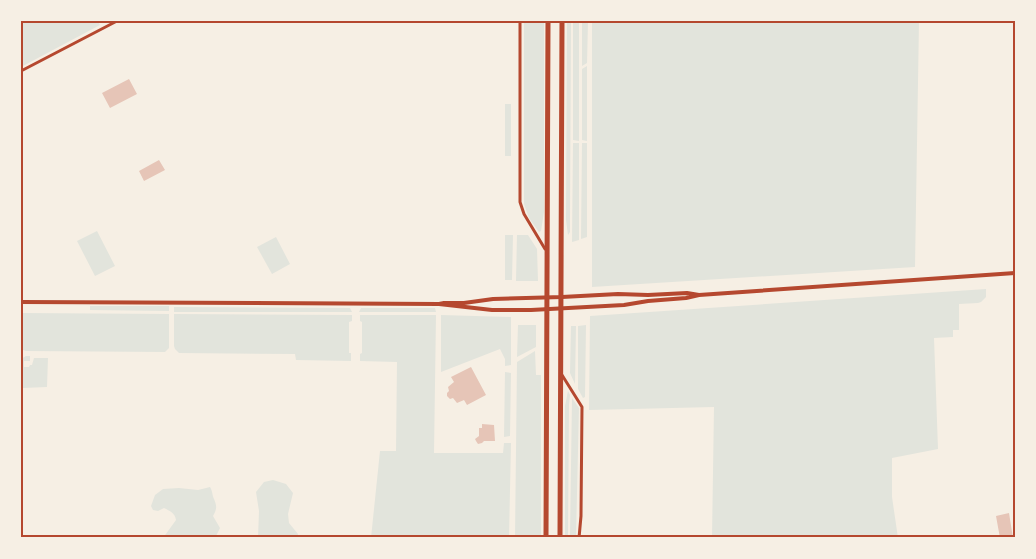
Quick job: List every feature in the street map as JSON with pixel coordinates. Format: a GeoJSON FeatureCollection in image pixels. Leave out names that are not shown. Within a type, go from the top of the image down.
{"type":"FeatureCollection","features":[{"type":"Feature","properties":{"kind":"main road"},"geometry":{"type":"LineString","coordinates":[[546,538],[548,21]]}},
{"type":"Feature","properties":{"kind":"main road"},"geometry":{"type":"LineString","coordinates":[[560,538],[562,21]]}},
{"type":"Feature","properties":{"kind":"street"},"geometry":{"type":"LineString","coordinates":[[21,71],[117,21]]}},
{"type":"Feature","properties":{"kind":"street"},"geometry":{"type":"LineString","coordinates":[[520,21],[520,202],[524,214],[547,252]]}},
{"type":"Feature","properties":{"kind":"street"},"geometry":{"type":"LineString","coordinates":[[21,302],[439,304],[492,310],[547,310],[624,305],[699,295],[1015,273]]}},
{"type":"Feature","properties":{"kind":"street"},"geometry":{"type":"LineString","coordinates":[[439,304],[493,299],[618,294],[648,295],[687,292],[699,295]]}},
{"type":"Feature","properties":{"kind":"street"},"geometry":{"type":"LineString","coordinates":[[561,373],[582,407],[579,538]]}},
{"type":"Feature","properties":{"kind":"shaded area"},"geometry":{"type":"Polygon","coordinates":[[[21,21],[98,21],[100,25],[21,67],[21,21]]]}},
{"type":"Feature","properties":{"kind":"shaded area"},"geometry":{"type":"Polygon","coordinates":[[[524,21],[544,21],[544,212],[539,232],[529,218],[524,204],[524,21]]]}},
{"type":"Feature","properties":{"kind":"shaded area"},"geometry":{"type":"Polygon","coordinates":[[[567,21],[571,21],[570,232],[568,235],[566,220],[567,21]]]}},
{"type":"Feature","properties":{"kind":"shaded area"},"geometry":{"type":"Polygon","coordinates":[[[573,21],[579,21],[579,141],[573,140],[573,21]]]}},
{"type":"Feature","properties":{"kind":"shaded area"},"geometry":{"type":"Polygon","coordinates":[[[582,21],[588,21],[587,63],[582,66],[582,21]]]}},
{"type":"Feature","properties":{"kind":"shaded area"},"geometry":{"type":"Polygon","coordinates":[[[592,21],[919,21],[915,267],[592,287],[592,21]]]}},
{"type":"Feature","properties":{"kind":"shaded area"},"geometry":{"type":"Polygon","coordinates":[[[587,66],[587,141],[582,140],[582,69],[587,66]]]}},
{"type":"Feature","properties":{"kind":"shaded area"},"geometry":{"type":"Polygon","coordinates":[[[505,104],[511,104],[511,156],[505,156],[505,104]]]}},
{"type":"Feature","properties":{"kind":"shaded area"},"geometry":{"type":"Polygon","coordinates":[[[573,143],[579,143],[579,240],[572,242],[573,143]]]}},
{"type":"Feature","properties":{"kind":"shaded area"},"geometry":{"type":"Polygon","coordinates":[[[582,143],[587,143],[587,237],[581,239],[582,143]]]}},
{"type":"Feature","properties":{"kind":"shaded area"},"geometry":{"type":"Polygon","coordinates":[[[97,231],[115,266],[95,276],[77,241],[97,231]]]}},
{"type":"Feature","properties":{"kind":"shaded area"},"geometry":{"type":"Polygon","coordinates":[[[505,235],[513,235],[512,280],[505,280],[505,235]]]}},
{"type":"Feature","properties":{"kind":"shaded area"},"geometry":{"type":"Polygon","coordinates":[[[517,235],[528,235],[537,249],[538,281],[516,281],[517,235]]]}},
{"type":"Feature","properties":{"kind":"shaded area"},"geometry":{"type":"Polygon","coordinates":[[[276,237],[290,264],[272,274],[257,247],[276,237]]]}},
{"type":"Feature","properties":{"kind":"shaded area"},"geometry":{"type":"Polygon","coordinates":[[[986,289],[986,297],[981,302],[959,304],[959,330],[953,330],[953,337],[934,338],[938,449],[892,458],[892,497],[898,538],[712,538],[714,407],[589,410],[590,316],[986,289]]]}},
{"type":"Feature","properties":{"kind":"shaded area"},"geometry":{"type":"Polygon","coordinates":[[[90,306],[169,306],[169,311],[90,310],[90,306]]]}},
{"type":"Feature","properties":{"kind":"shaded area"},"geometry":{"type":"Polygon","coordinates":[[[174,307],[350,308],[352,312],[174,312],[174,307]]]}},
{"type":"Feature","properties":{"kind":"shaded area"},"geometry":{"type":"Polygon","coordinates":[[[361,308],[435,308],[436,312],[359,312],[361,308]]]}},
{"type":"Feature","properties":{"kind":"shaded area"},"geometry":{"type":"Polygon","coordinates":[[[21,313],[169,314],[169,348],[165,352],[26,351],[21,347],[21,313]]]}},
{"type":"Feature","properties":{"kind":"shaded area"},"geometry":{"type":"Polygon","coordinates":[[[174,314],[352,315],[352,321],[349,322],[351,361],[296,360],[295,354],[179,353],[174,346],[174,314]]]}},
{"type":"Feature","properties":{"kind":"shaded area"},"geometry":{"type":"Polygon","coordinates":[[[360,315],[436,315],[434,453],[503,453],[504,443],[511,443],[509,538],[371,538],[380,451],[396,451],[397,362],[360,361],[362,322],[360,315]]]}},
{"type":"Feature","properties":{"kind":"shaded area"},"geometry":{"type":"Polygon","coordinates":[[[441,315],[511,317],[511,365],[505,366],[505,359],[500,349],[441,372],[441,315]]]}},
{"type":"Feature","properties":{"kind":"shaded area"},"geometry":{"type":"Polygon","coordinates":[[[518,325],[536,325],[536,347],[517,357],[518,325]]]}},
{"type":"Feature","properties":{"kind":"shaded area"},"geometry":{"type":"Polygon","coordinates":[[[586,325],[585,397],[583,398],[578,389],[578,326],[586,325]]]}},
{"type":"Feature","properties":{"kind":"shaded area"},"geometry":{"type":"Polygon","coordinates":[[[571,326],[576,326],[575,384],[570,373],[571,326]]]}},
{"type":"Feature","properties":{"kind":"shaded area"},"geometry":{"type":"Polygon","coordinates":[[[535,351],[536,375],[541,375],[541,538],[515,538],[517,362],[535,351]]]}},
{"type":"Feature","properties":{"kind":"shaded area"},"geometry":{"type":"Polygon","coordinates":[[[30,356],[30,361],[24,361],[24,367],[32,365],[34,358],[48,358],[47,387],[23,388],[21,386],[21,359],[30,356]]]}},
{"type":"Feature","properties":{"kind":"shaded area"},"geometry":{"type":"Polygon","coordinates":[[[505,372],[511,373],[510,436],[504,437],[505,372]]]}},
{"type":"Feature","properties":{"kind":"shaded area"},"geometry":{"type":"Polygon","coordinates":[[[568,391],[570,395],[568,538],[565,538],[565,406],[568,391]]]}},
{"type":"Feature","properties":{"kind":"shaded area"},"geometry":{"type":"Polygon","coordinates":[[[572,398],[579,408],[576,536],[574,538],[570,535],[572,398]]]}},
{"type":"Feature","properties":{"kind":"shaded area"},"geometry":{"type":"Polygon","coordinates":[[[273,480],[286,484],[293,493],[288,514],[289,523],[298,534],[297,538],[258,538],[259,511],[256,492],[264,482],[273,480]]]}},
{"type":"Feature","properties":{"kind":"shaded area"},"geometry":{"type":"Polygon","coordinates":[[[210,487],[216,506],[213,516],[220,528],[215,538],[163,538],[176,520],[170,511],[164,508],[158,511],[153,510],[151,506],[155,495],[163,489],[198,490],[210,487]]]}},
{"type":"Feature","properties":{"kind":"building"},"geometry":{"type":"Polygon","coordinates":[[[129,79],[137,94],[110,108],[102,93],[129,79]]]}},
{"type":"Feature","properties":{"kind":"building"},"geometry":{"type":"Polygon","coordinates":[[[159,160],[165,170],[144,181],[139,171],[159,160]]]}},
{"type":"Feature","properties":{"kind":"building"},"geometry":{"type":"Polygon","coordinates":[[[471,367],[486,395],[467,405],[464,400],[457,403],[453,398],[450,399],[447,396],[448,387],[454,382],[451,377],[471,367]]]}},
{"type":"Feature","properties":{"kind":"building"},"geometry":{"type":"Polygon","coordinates":[[[482,424],[494,425],[495,441],[484,441],[478,444],[475,439],[479,436],[479,428],[482,428],[482,424]]]}},
{"type":"Feature","properties":{"kind":"building"},"geometry":{"type":"Polygon","coordinates":[[[1009,513],[1013,538],[1000,538],[996,516],[1009,513]]]}}]}
